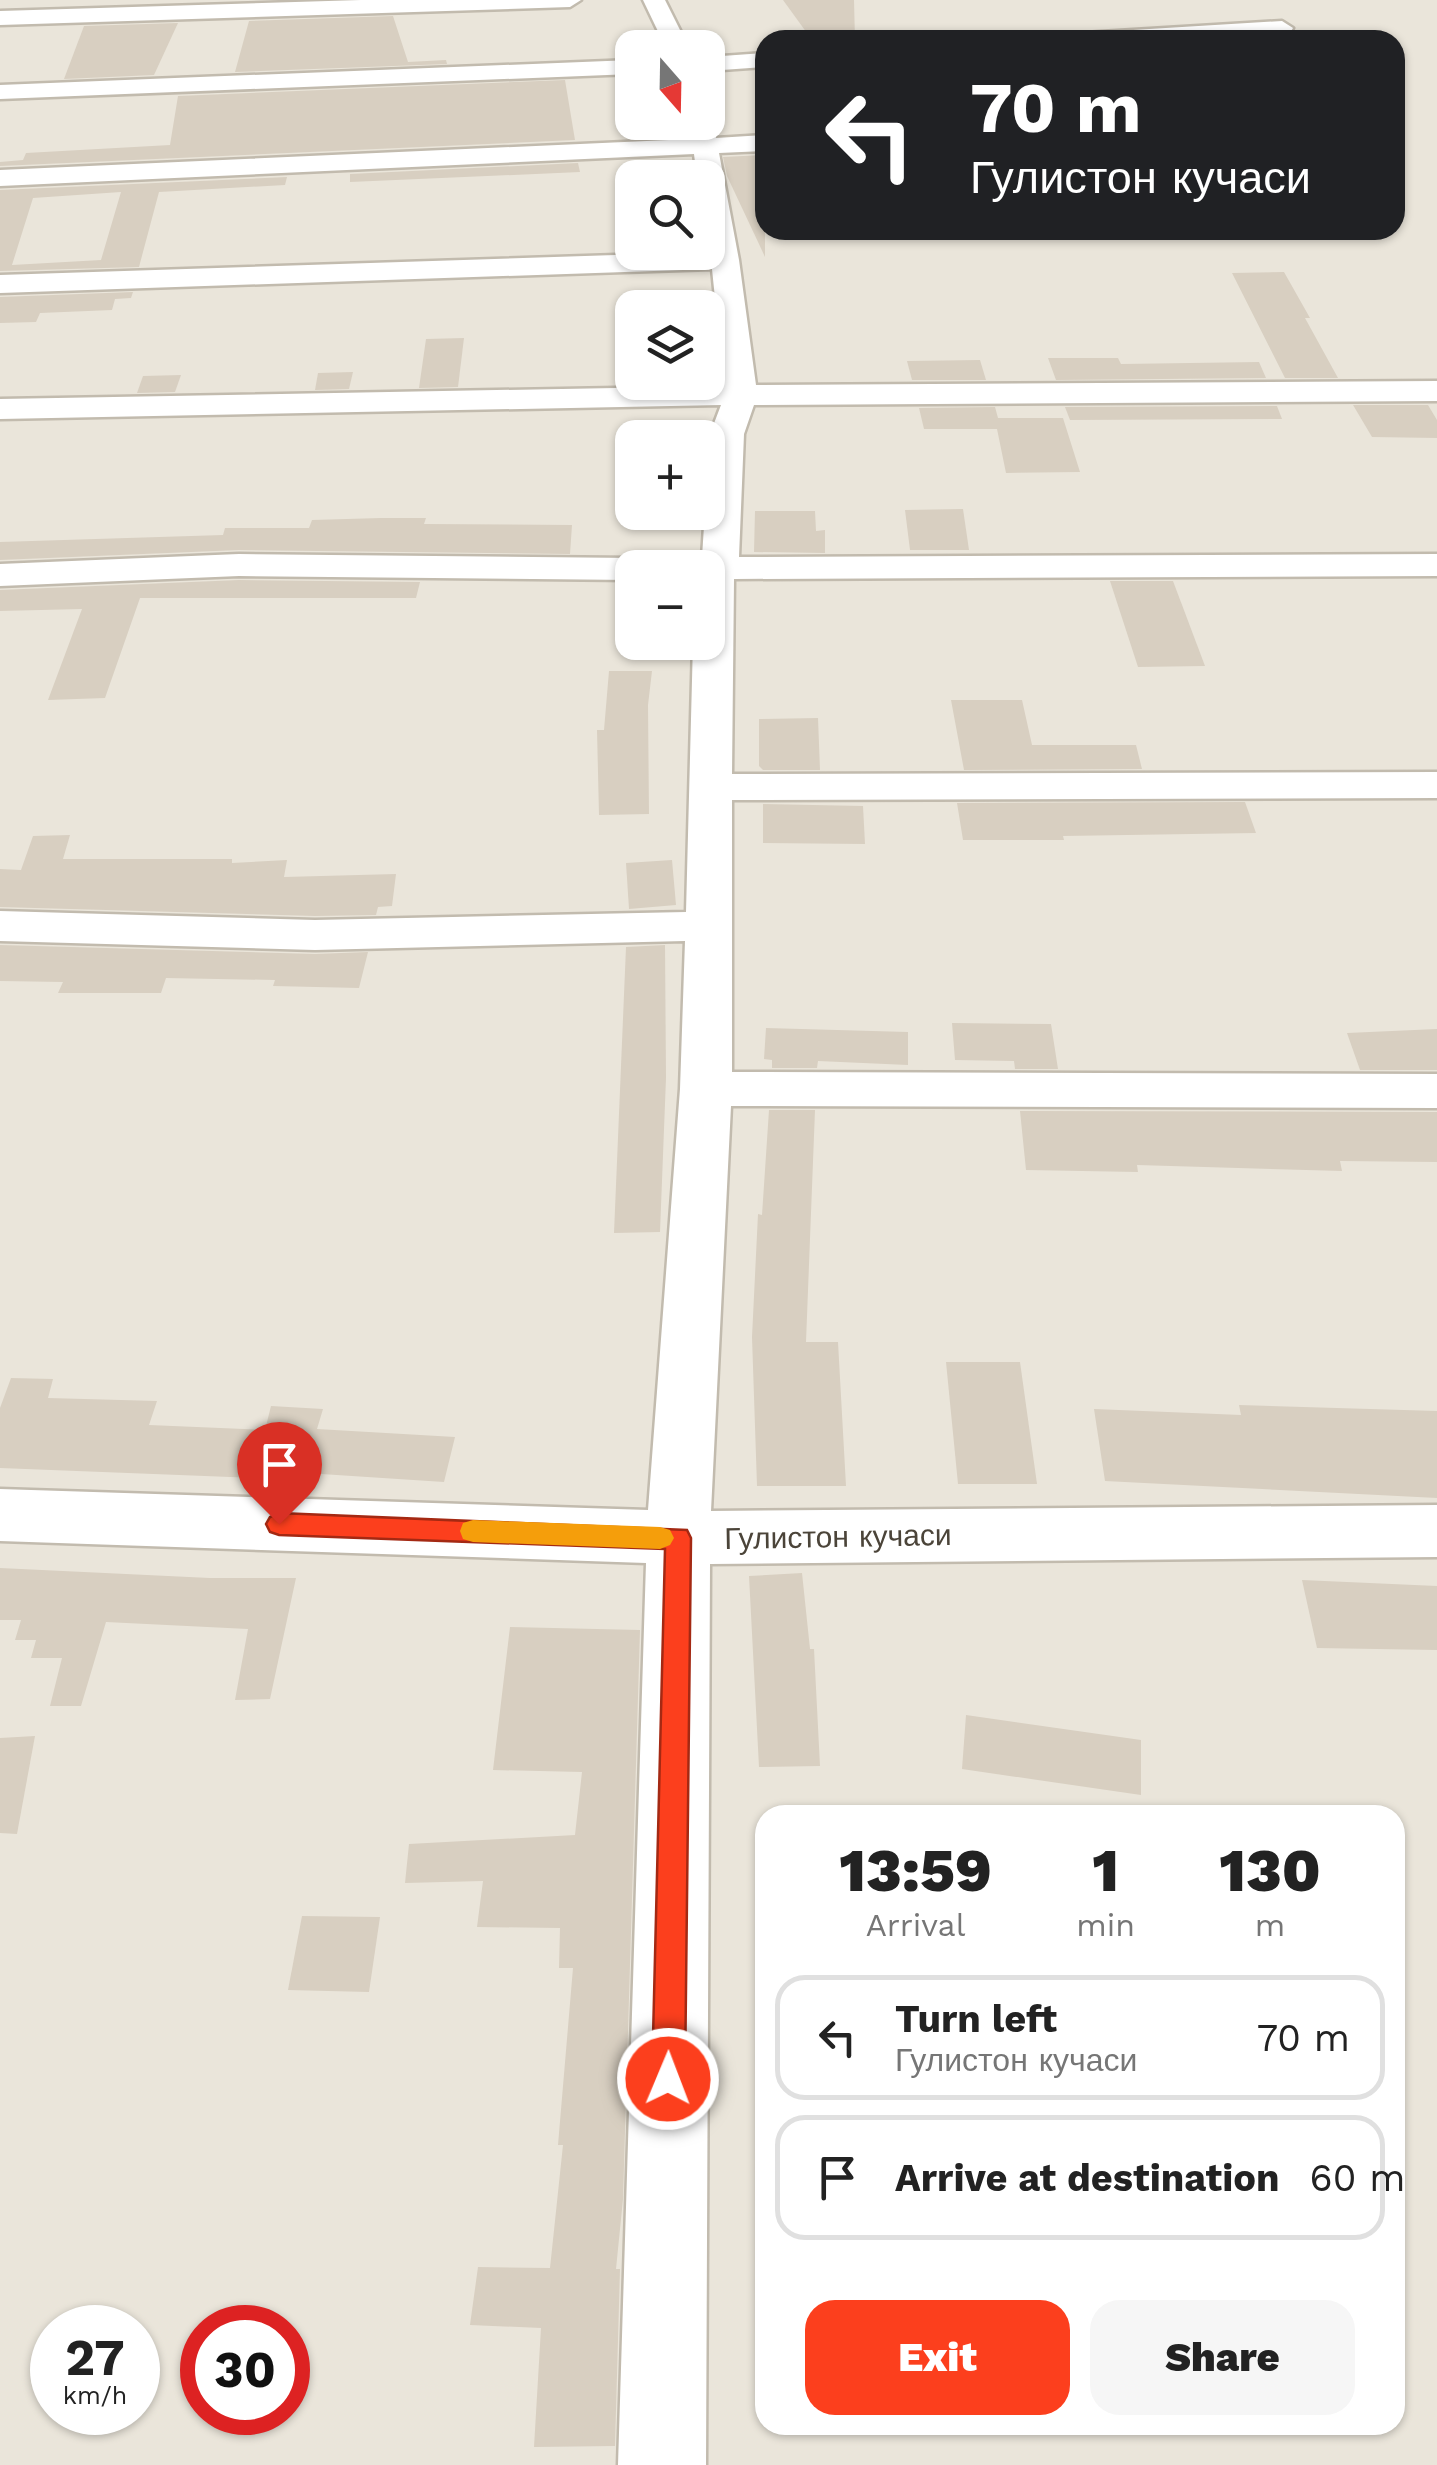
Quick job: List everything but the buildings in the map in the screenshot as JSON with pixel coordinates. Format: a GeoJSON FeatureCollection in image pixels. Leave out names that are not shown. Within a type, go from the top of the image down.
{"type":"FeatureCollection","features":[{"type":"Feature","properties":{"kind":"street"},"geometry":{"type":"LineString","coordinates":[[0,18],[177,6],[570,0]]}},
{"type":"Feature","properties":{"kind":"street"},"geometry":{"type":"LineString","coordinates":[[654,0],[669,30]]}},
{"type":"Feature","properties":{"kind":"street"},"geometry":{"type":"LineString","coordinates":[[1253,9],[1284,30]]}},
{"type":"Feature","properties":{"kind":"street"},"geometry":{"type":"LineString","coordinates":[[725,63],[755,61]]}},
{"type":"Feature","properties":{"kind":"street"},"geometry":{"type":"LineString","coordinates":[[0,92],[615,68]]}},
{"type":"Feature","properties":{"kind":"street"},"geometry":{"type":"LineString","coordinates":[[725,137],[755,141]]}},
{"type":"Feature","properties":{"kind":"street"},"geometry":{"type":"LineString","coordinates":[[0,178],[623,140]]}},
{"type":"Feature","properties":{"kind":"street"},"geometry":{"type":"LineString","coordinates":[[705,550],[727,434],[740,394],[725,260]]}},
{"type":"Feature","properties":{"kind":"street"},"geometry":{"type":"LineString","coordinates":[[0,284],[615,264]]}},
{"type":"Feature","properties":{"kind":"street"},"geometry":{"type":"LineString","coordinates":[[0,409],[740,394],[1437,391]]}},
{"type":"Feature","properties":{"kind":"street"},"geometry":{"type":"LineString","coordinates":[[0,575],[240,565],[615,569]]}},
{"type":"Feature","properties":{"kind":"street"},"geometry":{"type":"LineString","coordinates":[[725,572],[1437,566]]}},
{"type":"Feature","properties":{"kind":"street"},"geometry":{"type":"LineString","coordinates":[[662,2465],[678,1538],[706,1089],[711,786],[705,660]]}},
{"type":"Feature","properties":{"kind":"street"},"geometry":{"type":"LineString","coordinates":[[711,786],[1437,785]]}},
{"type":"Feature","properties":{"kind":"street"},"geometry":{"type":"LineString","coordinates":[[0,926],[316,935],[708,926]]}},
{"type":"Feature","properties":{"kind":"street"},"geometry":{"type":"LineString","coordinates":[[706,1089],[1437,1090]]}},
{"type":"Feature","properties":{"kind":"street","name":"Гулистон кучаси"},"geometry":{"type":"LineString","coordinates":[[0,1514],[678,1538],[1437,1532]]}},
{"type":"Feature","properties":{"kind":"shaded area"},"geometry":{"type":"Polygon","coordinates":[[[0,0],[1437,0],[1437,2465],[0,2465],[0,0]]]}},
{"type":"Feature","properties":{"kind":"slow traffic"},"geometry":{"type":"LineString","coordinates":[[473,1531],[660,1538]]}},
{"type":"Feature","properties":{"kind":"route"},"geometry":{"type":"LineString","coordinates":[[279,1524],[678,1538],[668,2079]]}}]}
